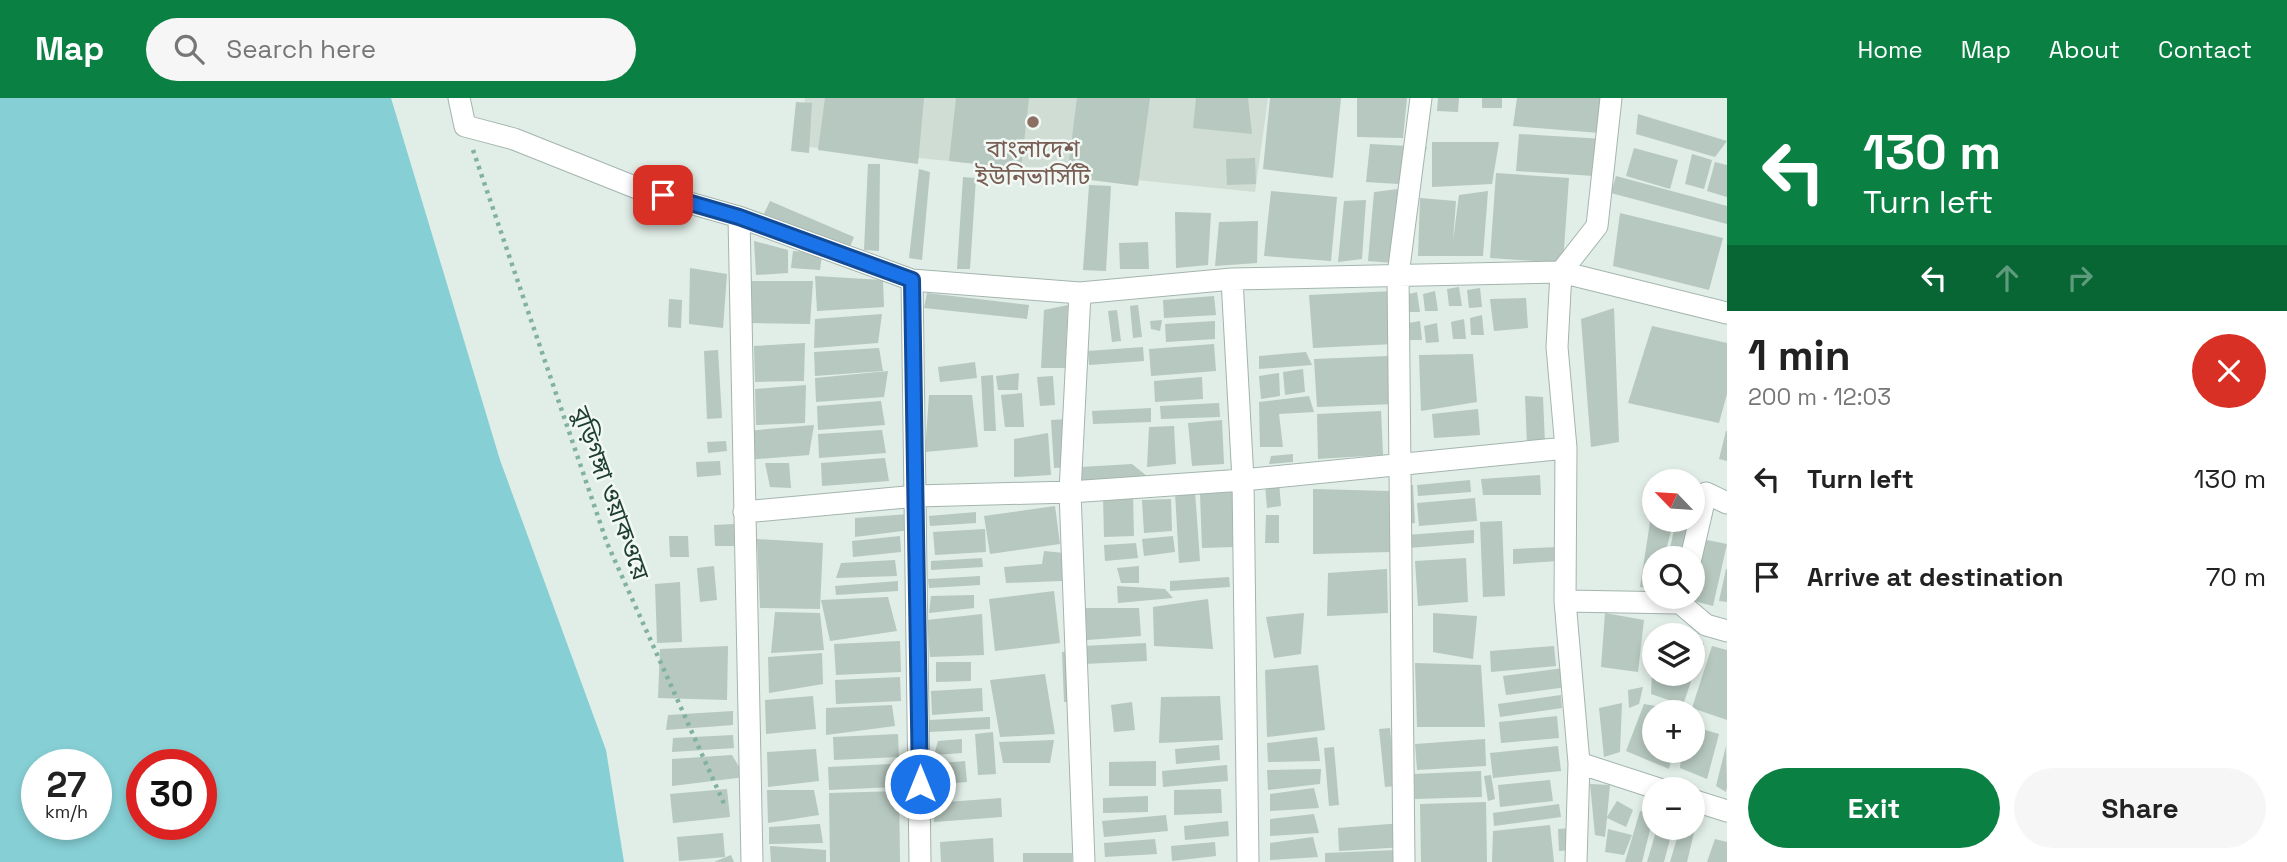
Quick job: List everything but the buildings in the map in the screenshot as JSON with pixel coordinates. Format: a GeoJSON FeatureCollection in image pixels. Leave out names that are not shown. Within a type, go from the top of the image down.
{"type":"FeatureCollection","features":[{"type":"Feature","properties":{"kind":"street"},"geometry":{"type":"LineString","coordinates":[[459,98],[465,126],[514,139],[637,188],[739,217],[912,280],[1080,293],[1233,279],[1561,272],[1727,313]]}},
{"type":"Feature","properties":{"kind":"street"},"geometry":{"type":"LineString","coordinates":[[1404,862],[1398,275],[1421,98]]}},
{"type":"Feature","properties":{"kind":"street"},"geometry":{"type":"LineString","coordinates":[[1576,862],[1579,764],[1565,601],[1566,448],[1557,346],[1561,272],[1597,226],[1611,98]]}},
{"type":"Feature","properties":{"kind":"street"},"geometry":{"type":"LineString","coordinates":[[739,217],[752,862]]}},
{"type":"Feature","properties":{"kind":"street"},"geometry":{"type":"LineString","coordinates":[[1233,279],[1243,480],[1248,862]]}},
{"type":"Feature","properties":{"kind":"street"},"geometry":{"type":"LineString","coordinates":[[912,280],[920,862]]}},
{"type":"Feature","properties":{"kind":"street"},"geometry":{"type":"LineString","coordinates":[[1080,293],[1070,492],[1084,862]]}},
{"type":"Feature","properties":{"kind":"street"},"geometry":{"type":"LineString","coordinates":[[744,512],[917,496],[1070,492],[1243,480],[1566,448]]}},
{"type":"Feature","properties":{"kind":"street"},"geometry":{"type":"LineString","coordinates":[[1693,546],[1706,493],[1727,503]]}},
{"type":"Feature","properties":{"kind":"street"},"geometry":{"type":"LineString","coordinates":[[1565,601],[1642,600]]}},
{"type":"Feature","properties":{"kind":"street"},"geometry":{"type":"LineString","coordinates":[[1690,609],[1706,625],[1727,631]]}},
{"type":"Feature","properties":{"kind":"street"},"geometry":{"type":"LineString","coordinates":[[1579,764],[1642,784]]}},
{"type":"Feature","properties":{"kind":"street"},"geometry":{"type":"LineString","coordinates":[[1705,804],[1727,811]]}},
{"type":"Feature","properties":{"kind":"path","name":"বুড়িগঙ্গা ওয়াকওয়ে"},"geometry":{"type":"LineString","coordinates":[[465,126],[607,543],[728,813]]}},
{"type":"Feature","properties":{"kind":"shaded area","name":"বাংলাদেশ ইউনিভার্সিটি"},"geometry":{"type":"Polygon","coordinates":[[[805,98],[1268,98],[1255,192],[800,146],[805,98]]]}},
{"type":"Feature","properties":{"kind":"water"},"geometry":{"type":"Polygon","coordinates":[[[0,98],[391,98],[500,460],[606,750],[624,862],[0,862],[0,98]]]}},
{"type":"Feature","properties":{"kind":"place","name":"বাংলাদেশ ইউনিভার্সিটি"},"geometry":{"type":"Point","coordinates":[1033,122]}},
{"type":"Feature","properties":{"kind":"route"},"geometry":{"type":"LineString","coordinates":[[663,195],[739,217],[912,280],[920,784]]}}]}
